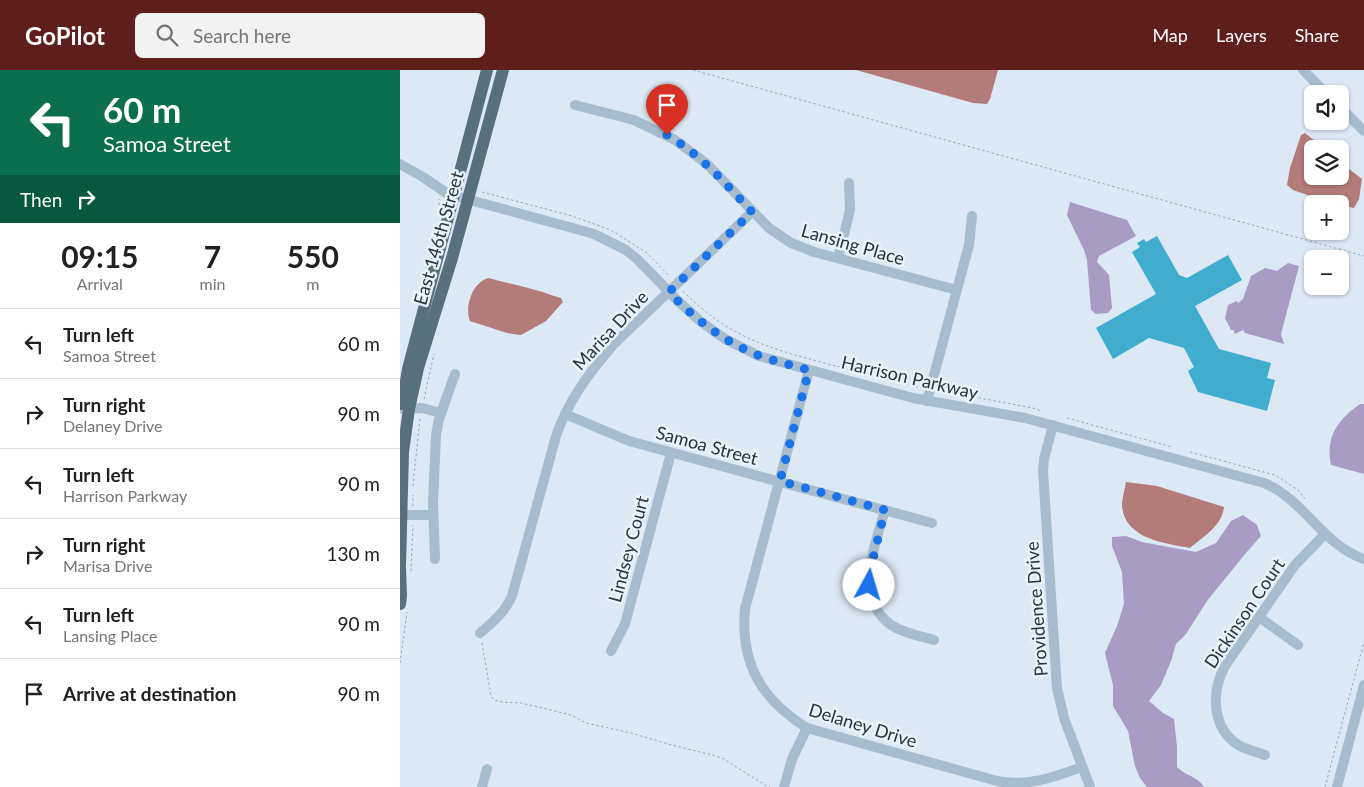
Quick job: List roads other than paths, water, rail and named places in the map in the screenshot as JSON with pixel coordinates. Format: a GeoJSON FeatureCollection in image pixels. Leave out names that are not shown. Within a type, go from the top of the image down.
{"type":"FeatureCollection","features":[{"type":"Feature","properties":{"kind":"main road","name":"East 146th Street"},"geometry":{"type":"LineString","coordinates":[[400,604],[401,515],[406,410],[452,258],[487,70]]}},
{"type":"Feature","properties":{"kind":"main road","name":"East 146th Street"},"geometry":{"type":"LineString","coordinates":[[465,196],[503,70]]}},
{"type":"Feature","properties":{"kind":"street"},"geometry":{"type":"LineString","coordinates":[[1303,70],[1319,85]]}},
{"type":"Feature","properties":{"kind":"street","name":"Lansing Place"},"geometry":{"type":"LineString","coordinates":[[575,105],[634,120],[675,140],[706,164],[769,228],[790,243],[814,252],[957,290]]}},
{"type":"Feature","properties":{"kind":"street"},"geometry":{"type":"LineString","coordinates":[[1349,116],[1364,131]]}},
{"type":"Feature","properties":{"kind":"street","name":"Harrison Parkway"},"geometry":{"type":"LineString","coordinates":[[400,164],[443,191],[580,230],[609,241],[637,258],[689,312],[725,339],[759,356],[927,401],[1025,418],[1264,483],[1286,495],[1343,549],[1364,559]]}},
{"type":"Feature","properties":{"kind":"street"},"geometry":{"type":"LineString","coordinates":[[838,258],[850,210],[849,183]]}},
{"type":"Feature","properties":{"kind":"street","name":"Marisa Drive"},"geometry":{"type":"LineString","coordinates":[[480,633],[505,610],[512,596],[553,446],[564,414],[578,389],[613,345],[752,212]]}},
{"type":"Feature","properties":{"kind":"street"},"geometry":{"type":"LineString","coordinates":[[927,401],[971,237],[972,216]]}},
{"type":"Feature","properties":{"kind":"street","name":"Delaney Drive"},"geometry":{"type":"LineString","coordinates":[[809,370],[747,600],[744,620],[745,640],[750,662],[763,688],[783,712],[807,728],[1006,783],[1039,782],[1082,768]]}},
{"type":"Feature","properties":{"kind":"street"},"geometry":{"type":"LineString","coordinates":[[435,560],[433,515],[434,462],[438,424],[455,374]]}},
{"type":"Feature","properties":{"kind":"street"},"geometry":{"type":"LineString","coordinates":[[406,410],[441,413]]}},
{"type":"Feature","properties":{"kind":"street","name":"Samoa Street"},"geometry":{"type":"LineString","coordinates":[[564,414],[615,436],[671,453],[932,522]]}},
{"type":"Feature","properties":{"kind":"street","name":"Providence Drive"},"geometry":{"type":"LineString","coordinates":[[1053,426],[1044,459],[1043,471],[1057,680],[1061,709],[1090,787]]}},
{"type":"Feature","properties":{"kind":"street","name":"Lindsey Court"},"geometry":{"type":"LineString","coordinates":[[611,650],[625,624],[671,453]]}},
{"type":"Feature","properties":{"kind":"street"},"geometry":{"type":"LineString","coordinates":[[885,510],[870,571],[869,585],[873,600],[878,610],[890,624],[903,631],[934,640]]}},
{"type":"Feature","properties":{"kind":"street"},"geometry":{"type":"LineString","coordinates":[[401,515],[433,515]]}},
{"type":"Feature","properties":{"kind":"street","name":"Dickinson Court"},"geometry":{"type":"LineString","coordinates":[[1265,755],[1240,746],[1228,735],[1220,722],[1215,692],[1220,675],[1295,565],[1325,534]]}},
{"type":"Feature","properties":{"kind":"street"},"geometry":{"type":"LineString","coordinates":[[1259,617],[1298,645]]}},
{"type":"Feature","properties":{"kind":"street"},"geometry":{"type":"LineString","coordinates":[[1337,787],[1364,685]]}},
{"type":"Feature","properties":{"kind":"street"},"geometry":{"type":"LineString","coordinates":[[784,787],[792,759],[807,728]]}},
{"type":"Feature","properties":{"kind":"street"},"geometry":{"type":"LineString","coordinates":[[482,787],[487,769]]}}]}
